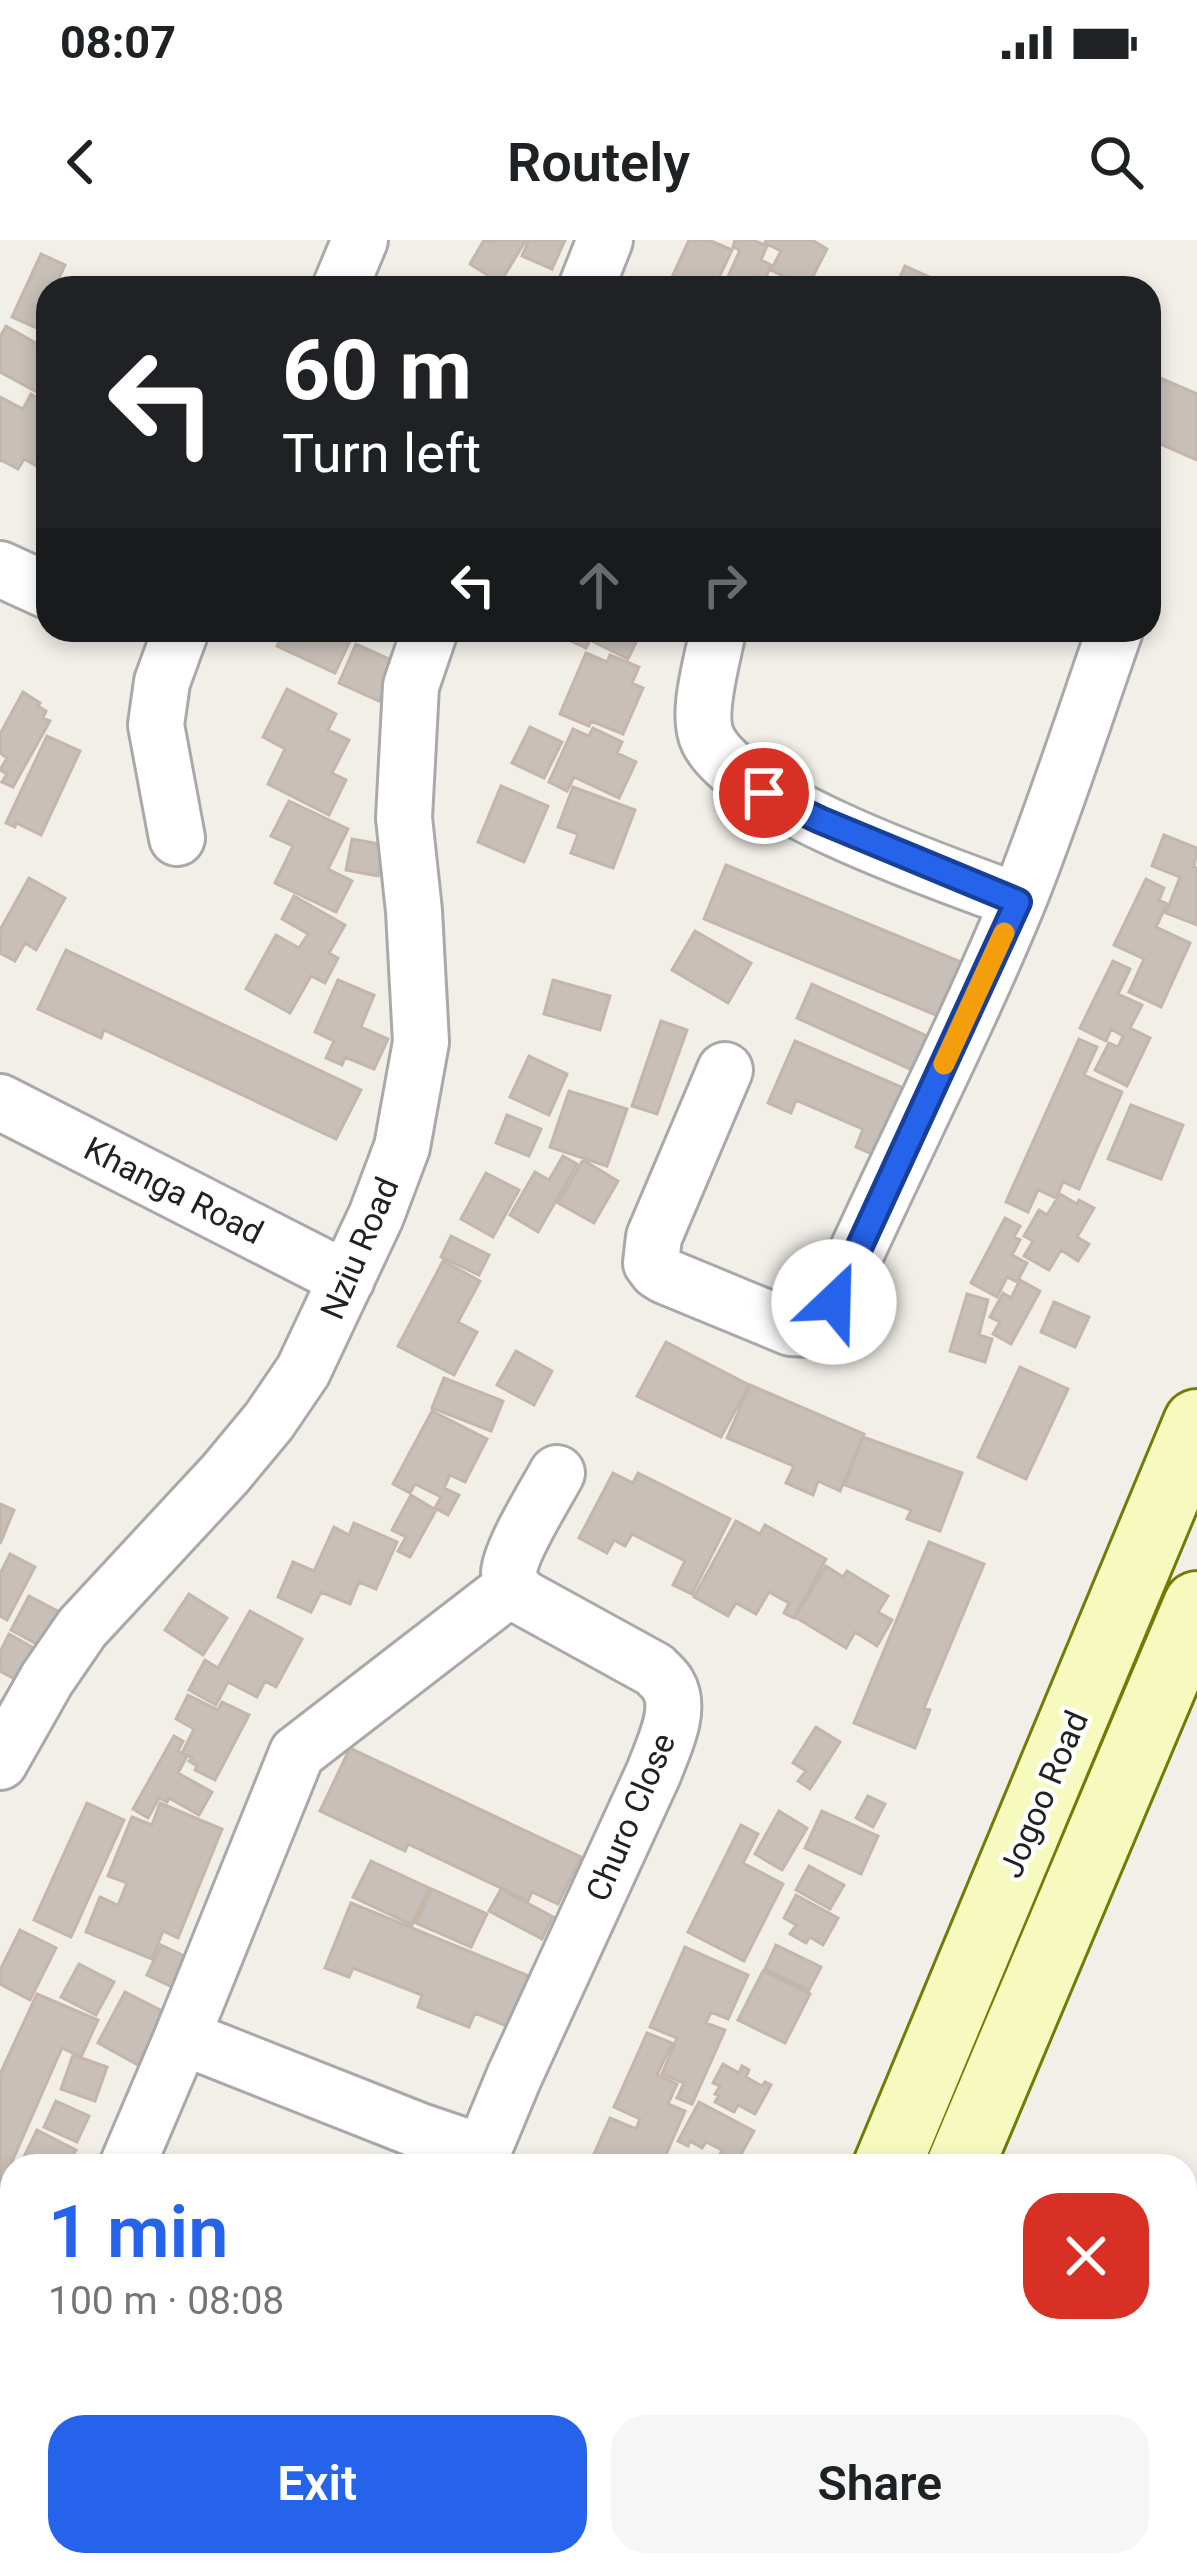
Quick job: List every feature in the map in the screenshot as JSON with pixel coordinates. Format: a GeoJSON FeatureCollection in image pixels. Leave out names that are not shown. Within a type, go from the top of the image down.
{"type":"FeatureCollection","features":[{"type":"Feature","properties":{"kind":"main road","name":"Jogoo Road"},"geometry":{"type":"LineString","coordinates":[[892,2154],[1197,1423]]}},
{"type":"Feature","properties":{"kind":"main road","name":"Jogoo Road"},"geometry":{"type":"LineString","coordinates":[[965,2154],[1197,1605]]}},
{"type":"Feature","properties":{"kind":"street"},"geometry":{"type":"LineString","coordinates":[[345,276],[360,240]]}},
{"type":"Feature","properties":{"kind":"street"},"geometry":{"type":"LineString","coordinates":[[591,276],[605,240]]}},
{"type":"Feature","properties":{"kind":"street"},"geometry":{"type":"LineString","coordinates":[[0,569],[36,586]]}},
{"type":"Feature","properties":{"kind":"street"},"geometry":{"type":"LineString","coordinates":[[175,642],[156,725],[177,838]]}},
{"type":"Feature","properties":{"kind":"street","name":"Nziu Road"},"geometry":{"type":"LineString","coordinates":[[0,1762],[46,1679],[82,1628],[225,1474],[303,1371],[376,1216],[402,1147],[421,1042],[404,818],[411,686],[426,642]]}},
{"type":"Feature","properties":{"kind":"street"},"geometry":{"type":"LineString","coordinates":[[716,642],[702,718],[708,740],[728,765],[764,793],[820,820],[1018,902]]}},
{"type":"Feature","properties":{"kind":"street"},"geometry":{"type":"LineString","coordinates":[[724,1070],[659,1224],[651,1263],[665,1276],[791,1328],[809,1329],[834,1302],[1018,902],[1111,642]]}},
{"type":"Feature","properties":{"kind":"street","name":"Khanga Road"},"geometry":{"type":"LineString","coordinates":[[0,1102],[347,1280]]}},
{"type":"Feature","properties":{"kind":"street"},"geometry":{"type":"LineString","coordinates":[[132,2154],[297,1753],[512,1587],[509,1574],[514,1557],[557,1473]]}},
{"type":"Feature","properties":{"kind":"street","name":"Churo Close"},"geometry":{"type":"LineString","coordinates":[[481,2154],[654,1772],[674,1703],[668,1684],[655,1670],[512,1587]]}},
{"type":"Feature","properties":{"kind":"street"},"geometry":{"type":"LineString","coordinates":[[182,2037],[468,2154]]}},
{"type":"Feature","properties":{"kind":"building"},"geometry":{"type":"Polygon","coordinates":[[[484,240],[526,240],[504,276],[489,276],[470,264],[484,240]]]}},
{"type":"Feature","properties":{"kind":"building"},"geometry":{"type":"Polygon","coordinates":[[[529,240],[565,240],[552,269],[522,256],[529,240]]]}},
{"type":"Feature","properties":{"kind":"building"},"geometry":{"type":"Polygon","coordinates":[[[689,240],[709,240],[732,250],[720,276],[672,276],[689,240]]]}},
{"type":"Feature","properties":{"kind":"building"},"geometry":{"type":"Polygon","coordinates":[[[735,240],[767,246],[761,260],[771,265],[767,276],[728,276],[740,250],[733,247],[735,240]]]}},
{"type":"Feature","properties":{"kind":"building"},"geometry":{"type":"Polygon","coordinates":[[[812,240],[827,249],[813,276],[783,276],[771,270],[781,251],[765,243],[812,240]]]}},
{"type":"Feature","properties":{"kind":"building"},"geometry":{"type":"Polygon","coordinates":[[[41,254],[65,265],[60,276],[36,276],[36,328],[12,317],[41,254]]]}},
{"type":"Feature","properties":{"kind":"building"},"geometry":{"type":"Polygon","coordinates":[[[905,266],[927,276],[900,276],[905,266]]]}},
{"type":"Feature","properties":{"kind":"building"},"geometry":{"type":"Polygon","coordinates":[[[6,326],[36,343],[36,391],[0,372],[0,337],[6,326]]]}},
{"type":"Feature","properties":{"kind":"building"},"geometry":{"type":"Polygon","coordinates":[[[1161,378],[1197,394],[1197,460],[1161,444],[1161,378]]]}},
{"type":"Feature","properties":{"kind":"building"},"geometry":{"type":"Polygon","coordinates":[[[31,394],[36,397],[36,466],[24,459],[18,469],[0,462],[0,397],[23,409],[31,394]]]}},
{"type":"Feature","properties":{"kind":"building"},"geometry":{"type":"Polygon","coordinates":[[[279,642],[349,643],[335,673],[277,646],[279,642]]]}},
{"type":"Feature","properties":{"kind":"building"},"geometry":{"type":"Polygon","coordinates":[[[594,642],[636,642],[628,659],[594,642]]]}},
{"type":"Feature","properties":{"kind":"building"},"geometry":{"type":"Polygon","coordinates":[[[356,644],[396,662],[379,701],[339,683],[356,644]]]}},
{"type":"Feature","properties":{"kind":"building"},"geometry":{"type":"Polygon","coordinates":[[[586,653],[607,662],[610,655],[639,667],[632,683],[643,688],[623,734],[560,714],[586,653]]]}},
{"type":"Feature","properties":{"kind":"building"},"geometry":{"type":"Polygon","coordinates":[[[287,689],[336,714],[328,730],[349,740],[332,773],[346,780],[329,815],[268,784],[285,749],[263,737],[287,689]]]}},
{"type":"Feature","properties":{"kind":"building"},"geometry":{"type":"Polygon","coordinates":[[[23,692],[40,703],[46,711],[43,718],[50,721],[13,787],[2,782],[7,774],[0,770],[7,758],[0,753],[0,734],[23,692]]]}},
{"type":"Feature","properties":{"kind":"building"},"geometry":{"type":"Polygon","coordinates":[[[530,727],[562,742],[544,778],[512,763],[530,727]]]}},
{"type":"Feature","properties":{"kind":"building"},"geometry":{"type":"Polygon","coordinates":[[[593,728],[622,742],[617,753],[636,762],[619,798],[574,777],[567,791],[549,782],[573,729],[589,736],[593,728]]]}},
{"type":"Feature","properties":{"kind":"building"},"geometry":{"type":"Polygon","coordinates":[[[47,736],[80,751],[41,835],[6,823],[47,736]]]}},
{"type":"Feature","properties":{"kind":"building"},"geometry":{"type":"Polygon","coordinates":[[[501,786],[548,806],[524,862],[478,842],[501,786]]]}},
{"type":"Feature","properties":{"kind":"building"},"geometry":{"type":"Polygon","coordinates":[[[573,787],[635,810],[613,868],[571,853],[578,834],[558,827],[573,787]]]}},
{"type":"Feature","properties":{"kind":"building"},"geometry":{"type":"Polygon","coordinates":[[[289,801],[348,829],[328,869],[352,881],[336,912],[275,883],[293,846],[271,836],[289,801]]]}},
{"type":"Feature","properties":{"kind":"building"},"geometry":{"type":"Polygon","coordinates":[[[1164,835],[1197,848],[1197,925],[1166,913],[1180,877],[1152,866],[1164,835]]]}},
{"type":"Feature","properties":{"kind":"building"},"geometry":{"type":"Polygon","coordinates":[[[352,839],[384,845],[378,876],[346,870],[352,839]]]}},
{"type":"Feature","properties":{"kind":"building"},"geometry":{"type":"Polygon","coordinates":[[[726,865],[966,964],[943,1018],[704,919],[726,865]]]}},
{"type":"Feature","properties":{"kind":"building"},"geometry":{"type":"Polygon","coordinates":[[[29,878],[65,898],[36,950],[25,943],[15,961],[0,953],[0,930],[29,878]]]}},
{"type":"Feature","properties":{"kind":"building"},"geometry":{"type":"Polygon","coordinates":[[[1146,879],[1164,888],[1159,900],[1167,904],[1156,927],[1190,943],[1161,1007],[1129,992],[1144,959],[1114,945],[1146,879]]]}},
{"type":"Feature","properties":{"kind":"building"},"geometry":{"type":"Polygon","coordinates":[[[294,896],[345,925],[329,953],[338,958],[325,983],[311,976],[290,1013],[246,989],[276,935],[299,948],[308,934],[282,919],[294,896]]]}},
{"type":"Feature","properties":{"kind":"building"},"geometry":{"type":"Polygon","coordinates":[[[695,931],[751,963],[728,1003],[672,970],[695,931]]]}},
{"type":"Feature","properties":{"kind":"building"},"geometry":{"type":"Polygon","coordinates":[[[66,950],[361,1090],[336,1139],[104,1030],[101,1038],[38,1009],[66,950]]]}},
{"type":"Feature","properties":{"kind":"building"},"geometry":{"type":"Polygon","coordinates":[[[1113,961],[1130,969],[1118,994],[1142,1005],[1130,1028],[1150,1038],[1127,1086],[1095,1070],[1109,1043],[1118,1047],[1123,1036],[1111,1029],[1106,1041],[1080,1028],[1113,961]]]}},
{"type":"Feature","properties":{"kind":"building"},"geometry":{"type":"Polygon","coordinates":[[[338,980],[374,995],[361,1027],[388,1039],[374,1069],[345,1057],[342,1065],[326,1058],[334,1041],[315,1032],[338,980]]]}},
{"type":"Feature","properties":{"kind":"building"},"geometry":{"type":"Polygon","coordinates":[[[553,980],[610,996],[600,1030],[544,1014],[553,980]]]}},
{"type":"Feature","properties":{"kind":"building"},"geometry":{"type":"Polygon","coordinates":[[[812,984],[936,1040],[921,1074],[797,1018],[812,984]]]}},
{"type":"Feature","properties":{"kind":"building"},"geometry":{"type":"Polygon","coordinates":[[[661,1021],[687,1030],[657,1114],[632,1106],[661,1021]]]}},
{"type":"Feature","properties":{"kind":"building"},"geometry":{"type":"Polygon","coordinates":[[[1079,1039],[1097,1047],[1084,1075],[1122,1092],[1079,1189],[1063,1182],[1056,1198],[1038,1190],[1028,1212],[1006,1202],[1079,1039]]]}},
{"type":"Feature","properties":{"kind":"building"},"geometry":{"type":"Polygon","coordinates":[[[795,1041],[915,1093],[886,1160],[856,1147],[863,1129],[796,1100],[791,1113],[768,1103],[795,1041]]]}},
{"type":"Feature","properties":{"kind":"building"},"geometry":{"type":"Polygon","coordinates":[[[529,1056],[567,1074],[549,1115],[510,1097],[529,1056]]]}},
{"type":"Feature","properties":{"kind":"building"},"geometry":{"type":"Polygon","coordinates":[[[569,1091],[627,1109],[607,1166],[550,1147],[569,1091]]]}},
{"type":"Feature","properties":{"kind":"building"},"geometry":{"type":"Polygon","coordinates":[[[1131,1105],[1183,1125],[1161,1179],[1108,1159],[1131,1105]]]}},
{"type":"Feature","properties":{"kind":"building"},"geometry":{"type":"Polygon","coordinates":[[[507,1115],[541,1129],[529,1156],[496,1143],[507,1115]]]}},
{"type":"Feature","properties":{"kind":"building"},"geometry":{"type":"Polygon","coordinates":[[[563,1156],[577,1164],[538,1232],[510,1215],[535,1172],[549,1180],[563,1156]]]}},
{"type":"Feature","properties":{"kind":"building"},"geometry":{"type":"Polygon","coordinates":[[[583,1160],[618,1181],[594,1223],[558,1203],[583,1160]]]}},
{"type":"Feature","properties":{"kind":"building"},"geometry":{"type":"Polygon","coordinates":[[[486,1173],[519,1190],[493,1237],[461,1219],[486,1173]]]}},
{"type":"Feature","properties":{"kind":"building"},"geometry":{"type":"Polygon","coordinates":[[[1060,1194],[1094,1208],[1077,1237],[1089,1244],[1078,1261],[1061,1250],[1049,1270],[1024,1256],[1033,1241],[1024,1236],[1039,1210],[1047,1215],[1060,1194]]]}},
{"type":"Feature","properties":{"kind":"building"},"geometry":{"type":"Polygon","coordinates":[[[1005,1218],[1020,1226],[1014,1237],[1020,1240],[1012,1255],[1027,1263],[1017,1282],[1007,1277],[997,1297],[971,1283],[1005,1218]]]}},
{"type":"Feature","properties":{"kind":"building"},"geometry":{"type":"Polygon","coordinates":[[[451,1236],[489,1255],[479,1275],[441,1257],[451,1236]]]}},
{"type":"Feature","properties":{"kind":"building"},"geometry":{"type":"Polygon","coordinates":[[[443,1261],[480,1281],[458,1322],[477,1332],[454,1375],[398,1346],[443,1261]]]}},
{"type":"Feature","properties":{"kind":"building"},"geometry":{"type":"Polygon","coordinates":[[[1020,1280],[1040,1291],[1011,1344],[993,1334],[1000,1322],[990,1317],[1003,1293],[1011,1298],[1020,1280]]]}},
{"type":"Feature","properties":{"kind":"building"},"geometry":{"type":"Polygon","coordinates":[[[967,1294],[988,1300],[979,1335],[992,1339],[985,1362],[950,1351],[967,1294]]]}},
{"type":"Feature","properties":{"kind":"building"},"geometry":{"type":"Polygon","coordinates":[[[1054,1302],[1089,1317],[1075,1347],[1041,1332],[1054,1302]]]}},
{"type":"Feature","properties":{"kind":"building"},"geometry":{"type":"Polygon","coordinates":[[[666,1342],[749,1385],[721,1437],[637,1396],[666,1342]]]}},
{"type":"Feature","properties":{"kind":"building"},"geometry":{"type":"Polygon","coordinates":[[[516,1351],[552,1371],[534,1405],[497,1385],[516,1351]]]}},
{"type":"Feature","properties":{"kind":"building"},"geometry":{"type":"Polygon","coordinates":[[[1020,1367],[1068,1389],[1026,1479],[978,1457],[1020,1367]]]}},
{"type":"Feature","properties":{"kind":"building"},"geometry":{"type":"Polygon","coordinates":[[[444,1378],[503,1401],[491,1431],[432,1408],[444,1378]]]}},
{"type":"Feature","properties":{"kind":"building"},"geometry":{"type":"Polygon","coordinates":[[[750,1385],[864,1434],[840,1491],[818,1481],[813,1495],[786,1483],[794,1466],[727,1438],[750,1385]]]}},
{"type":"Feature","properties":{"kind":"building"},"geometry":{"type":"Polygon","coordinates":[[[432,1411],[487,1439],[465,1482],[450,1475],[444,1488],[459,1495],[448,1515],[435,1508],[441,1497],[415,1484],[410,1493],[393,1484],[432,1411]]]}},
{"type":"Feature","properties":{"kind":"building"},"geometry":{"type":"Polygon","coordinates":[[[863,1437],[962,1473],[940,1531],[907,1519],[911,1510],[845,1485],[863,1437]]]}},
{"type":"Feature","properties":{"kind":"building"},"geometry":{"type":"Polygon","coordinates":[[[613,1473],[633,1483],[638,1473],[730,1519],[692,1594],[673,1585],[685,1561],[632,1534],[625,1546],[614,1540],[607,1553],[579,1538],[613,1473]]]}},
{"type":"Feature","properties":{"kind":"building"},"geometry":{"type":"Polygon","coordinates":[[[411,1495],[436,1510],[410,1557],[398,1551],[406,1537],[392,1530],[411,1495]]]}},
{"type":"Feature","properties":{"kind":"building"},"geometry":{"type":"Polygon","coordinates":[[[0,1504],[14,1510],[0,1544],[0,1504]]]}},
{"type":"Feature","properties":{"kind":"building"},"geometry":{"type":"Polygon","coordinates":[[[736,1521],[760,1534],[765,1525],[826,1559],[794,1618],[784,1613],[789,1603],[769,1592],[756,1614],[736,1603],[728,1616],[694,1597],[736,1521]]]}},
{"type":"Feature","properties":{"kind":"building"},"geometry":{"type":"Polygon","coordinates":[[[354,1523],[397,1542],[376,1589],[359,1582],[350,1604],[321,1592],[311,1612],[278,1597],[293,1562],[314,1571],[334,1527],[349,1535],[354,1523]]]}},
{"type":"Feature","properties":{"kind":"building"},"geometry":{"type":"Polygon","coordinates":[[[929,1542],[984,1564],[924,1708],[930,1710],[915,1748],[854,1723],[929,1542]]]}},
{"type":"Feature","properties":{"kind":"building"},"geometry":{"type":"Polygon","coordinates":[[[10,1554],[35,1567],[7,1620],[0,1616],[0,1574],[10,1554]]]}},
{"type":"Feature","properties":{"kind":"building"},"geometry":{"type":"Polygon","coordinates":[[[826,1566],[843,1577],[847,1571],[888,1596],[878,1612],[892,1620],[877,1646],[855,1632],[846,1648],[795,1617],[826,1566]]]}},
{"type":"Feature","properties":{"kind":"building"},"geometry":{"type":"Polygon","coordinates":[[[189,1594],[227,1618],[203,1655],[165,1630],[189,1594]]]}},
{"type":"Feature","properties":{"kind":"building"},"geometry":{"type":"Polygon","coordinates":[[[29,1596],[69,1617],[51,1652],[11,1630],[29,1596]]]}},
{"type":"Feature","properties":{"kind":"building"},"geometry":{"type":"Polygon","coordinates":[[[250,1611],[302,1639],[276,1687],[265,1681],[257,1697],[228,1682],[216,1705],[189,1690],[205,1660],[218,1668],[250,1611]]]}},
{"type":"Feature","properties":{"kind":"building"},"geometry":{"type":"Polygon","coordinates":[[[9,1634],[48,1656],[31,1688],[0,1671],[0,1652],[9,1634]]]}},
{"type":"Feature","properties":{"kind":"building"},"geometry":{"type":"Polygon","coordinates":[[[188,1695],[218,1710],[222,1702],[249,1715],[215,1780],[195,1770],[197,1766],[189,1761],[192,1758],[182,1753],[194,1729],[176,1719],[188,1695]]]}},
{"type":"Feature","properties":{"kind":"building"},"geometry":{"type":"Polygon","coordinates":[[[816,1727],[840,1742],[810,1789],[798,1781],[806,1771],[793,1763],[816,1727]]]}},
{"type":"Feature","properties":{"kind":"building"},"geometry":{"type":"Polygon","coordinates":[[[174,1736],[183,1741],[178,1751],[187,1756],[178,1773],[212,1792],[199,1815],[169,1798],[167,1802],[159,1798],[148,1818],[133,1809],[174,1736]]]}},
{"type":"Feature","properties":{"kind":"building"},"geometry":{"type":"Polygon","coordinates":[[[350,1748],[581,1857],[558,1904],[532,1892],[528,1901],[408,1844],[405,1851],[320,1811],[350,1748]]]}},
{"type":"Feature","properties":{"kind":"building"},"geometry":{"type":"Polygon","coordinates":[[[868,1796],[885,1804],[873,1827],[856,1818],[868,1796]]]}},
{"type":"Feature","properties":{"kind":"building"},"geometry":{"type":"Polygon","coordinates":[[[87,1803],[124,1820],[71,1937],[34,1920],[87,1803]]]}},
{"type":"Feature","properties":{"kind":"building"},"geometry":{"type":"Polygon","coordinates":[[[160,1803],[222,1829],[178,1938],[163,1931],[152,1959],[86,1932],[100,1897],[118,1905],[127,1883],[108,1876],[132,1817],[152,1825],[160,1803]]]}},
{"type":"Feature","properties":{"kind":"building"},"geometry":{"type":"Polygon","coordinates":[[[779,1811],[807,1828],[782,1870],[755,1854],[779,1811]]]}},
{"type":"Feature","properties":{"kind":"building"},"geometry":{"type":"Polygon","coordinates":[[[822,1811],[878,1836],[861,1874],[805,1848],[822,1811]]]}},
{"type":"Feature","properties":{"kind":"building"},"geometry":{"type":"Polygon","coordinates":[[[741,1825],[758,1834],[743,1863],[783,1884],[744,1961],[688,1932],[741,1825]]]}},
{"type":"Feature","properties":{"kind":"building"},"geometry":{"type":"Polygon","coordinates":[[[371,1861],[429,1888],[412,1925],[353,1897],[371,1861]]]}},
{"type":"Feature","properties":{"kind":"building"},"geometry":{"type":"Polygon","coordinates":[[[809,1866],[844,1885],[830,1909],[796,1890],[809,1866]]]}},
{"type":"Feature","properties":{"kind":"building"},"geometry":{"type":"Polygon","coordinates":[[[432,1889],[487,1914],[471,1947],[416,1923],[432,1889]]]}},
{"type":"Feature","properties":{"kind":"building"},"geometry":{"type":"Polygon","coordinates":[[[501,1889],[553,1917],[542,1939],[489,1911],[501,1889]]]}},
{"type":"Feature","properties":{"kind":"building"},"geometry":{"type":"Polygon","coordinates":[[[796,1895],[838,1918],[823,1945],[790,1934],[796,1925],[784,1918],[796,1895]]]}},
{"type":"Feature","properties":{"kind":"building"},"geometry":{"type":"Polygon","coordinates":[[[351,1903],[529,1976],[509,2027],[475,2013],[469,2027],[418,2007],[422,1995],[353,1968],[349,1977],[325,1968],[351,1903]]]}},
{"type":"Feature","properties":{"kind":"building"},"geometry":{"type":"Polygon","coordinates":[[[20,1930],[56,1948],[30,2000],[0,1984],[0,1970],[20,1930]]]}},
{"type":"Feature","properties":{"kind":"building"},"geometry":{"type":"Polygon","coordinates":[[[161,1945],[199,1963],[185,1993],[147,1975],[161,1945]]]}},
{"type":"Feature","properties":{"kind":"building"},"geometry":{"type":"Polygon","coordinates":[[[776,1945],[821,1967],[809,1990],[765,1969],[776,1945]]]}},
{"type":"Feature","properties":{"kind":"building"},"geometry":{"type":"Polygon","coordinates":[[[685,1947],[748,1975],[728,2019],[711,2012],[706,2023],[725,2030],[692,2104],[677,2098],[684,2083],[662,2074],[677,2038],[650,2027],[685,1947]]]}},
{"type":"Feature","properties":{"kind":"building"},"geometry":{"type":"Polygon","coordinates":[[[79,1964],[114,1982],[96,2015],[61,1997],[79,1964]]]}},
{"type":"Feature","properties":{"kind":"building"},"geometry":{"type":"Polygon","coordinates":[[[763,1971],[810,1994],[785,2043],[738,2020],[763,1971]]]}},
{"type":"Feature","properties":{"kind":"building"},"geometry":{"type":"Polygon","coordinates":[[[125,1992],[166,2013],[138,2065],[98,2043],[125,1992]]]}},
{"type":"Feature","properties":{"kind":"building"},"geometry":{"type":"Polygon","coordinates":[[[37,1994],[98,2020],[81,2057],[62,2048],[15,2154],[0,2154],[0,2074],[37,1994]]]}},
{"type":"Feature","properties":{"kind":"building"},"geometry":{"type":"Polygon","coordinates":[[[647,2033],[672,2043],[657,2075],[677,2084],[668,2104],[685,2111],[666,2154],[594,2154],[610,2118],[636,2129],[640,2119],[614,2107],[647,2033]]]}},
{"type":"Feature","properties":{"kind":"building"},"geometry":{"type":"Polygon","coordinates":[[[73,2055],[107,2067],[95,2101],[61,2089],[73,2055]]]}},
{"type":"Feature","properties":{"kind":"building"},"geometry":{"type":"Polygon","coordinates":[[[723,2064],[739,2073],[742,2066],[749,2070],[746,2077],[762,2086],[765,2082],[771,2085],[755,2114],[738,2105],[734,2112],[715,2102],[720,2086],[713,2083],[723,2064]]]}},
{"type":"Feature","properties":{"kind":"building"},"geometry":{"type":"Polygon","coordinates":[[[56,2101],[89,2116],[77,2142],[44,2127],[56,2101]]]}},
{"type":"Feature","properties":{"kind":"building"},"geometry":{"type":"Polygon","coordinates":[[[699,2102],[754,2131],[741,2154],[720,2154],[722,2150],[706,2142],[702,2148],[678,2141],[699,2102]]]}},
{"type":"Feature","properties":{"kind":"building"},"geometry":{"type":"Polygon","coordinates":[[[37,2130],[76,2150],[74,2154],[25,2154],[37,2130]]]}},
{"type":"Feature","properties":{"kind":"slow traffic"},"geometry":{"type":"LineString","coordinates":[[944,1064],[1004,933]]}},
{"type":"Feature","properties":{"kind":"route"},"geometry":{"type":"LineString","coordinates":[[764,793],[1018,902],[834,1302]]}}]}
